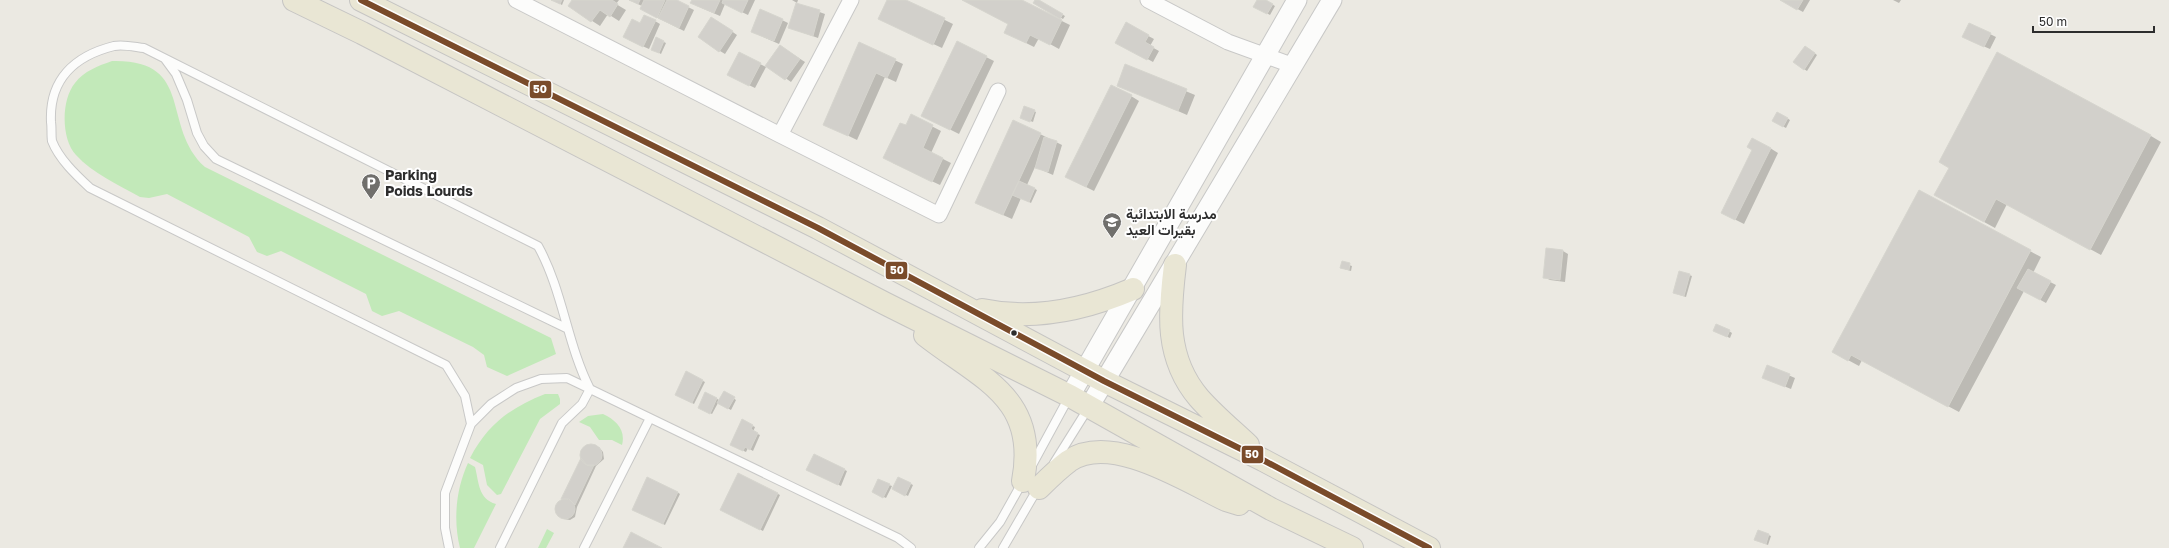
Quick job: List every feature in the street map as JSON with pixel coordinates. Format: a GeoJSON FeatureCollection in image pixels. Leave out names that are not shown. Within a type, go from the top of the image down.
{"type":"FeatureCollection","features":[{"type":"Feature","properties":{"kind":"highway"},"geometry":{"type":"LineString","coordinates":[[294,0],[362,33],[886,304],[1070,396],[1271,508],[1352,548]]}},
{"type":"Feature","properties":{"kind":"highway"},"geometry":{"type":"LineString","coordinates":[[360,0],[818,228],[1104,381],[1263,460],[1429,548]]}},
{"type":"Feature","properties":{"kind":"highway"},"geometry":{"type":"LineString","coordinates":[[1175,265],[1170,315],[1175,351],[1181,368],[1200,398],[1263,460]]}},
{"type":"Feature","properties":{"kind":"highway"},"geometry":{"type":"LineString","coordinates":[[966,306],[994,312],[1051,314],[1079,309],[1106,301],[1133,290]]}},
{"type":"Feature","properties":{"kind":"highway"},"geometry":{"type":"LineString","coordinates":[[886,304],[928,338],[997,388],[1006,398],[1020,421],[1025,434],[1027,462],[1031,484],[1069,461],[1090,453],[1113,452],[1136,458],[1226,500],[1256,508],[1271,508]]}},
{"type":"Feature","properties":{"kind":"street"},"geometry":{"type":"LineString","coordinates":[[516,0],[939,215],[998,91]]}},
{"type":"Feature","properties":{"kind":"street"},"geometry":{"type":"LineString","coordinates":[[780,135],[851,0]]}},
{"type":"Feature","properties":{"kind":"street"},"geometry":{"type":"LineString","coordinates":[[1148,0],[1228,42],[1294,66]]}},
{"type":"Feature","properties":{"kind":"street"},"geometry":{"type":"LineString","coordinates":[[1070,396],[1084,370],[1133,290],[1297,0]]}},
{"type":"Feature","properties":{"kind":"street"},"geometry":{"type":"LineString","coordinates":[[1089,407],[1294,66],[1332,0]]}},
{"type":"Feature","properties":{"kind":"lane"},"geometry":{"type":"LineString","coordinates":[[471,424],[465,396],[446,365],[90,188],[69,168],[52,140],[50,106],[58,84],[73,64],[93,53],[116,46],[144,48],[538,246],[548,263],[581,371],[590,389]]}},
{"type":"Feature","properties":{"kind":"lane"},"geometry":{"type":"LineString","coordinates":[[165,58],[176,74],[187,100],[197,133],[204,146],[216,159],[568,329]]}},
{"type":"Feature","properties":{"kind":"lane"},"geometry":{"type":"LineString","coordinates":[[449,548],[445,528],[445,493],[471,424],[497,400],[516,388],[541,378],[567,378],[898,538],[911,548]]}},
{"type":"Feature","properties":{"kind":"lane"},"geometry":{"type":"LineString","coordinates":[[500,548],[562,424],[582,404],[590,389]]}},
{"type":"Feature","properties":{"kind":"lane"},"geometry":{"type":"LineString","coordinates":[[1004,548],[1070,396]]}},
{"type":"Feature","properties":{"kind":"lane"},"geometry":{"type":"LineString","coordinates":[[979,548],[1031,484],[1089,407]]}},
{"type":"Feature","properties":{"kind":"lane"},"geometry":{"type":"LineString","coordinates":[[584,548],[650,418]]}},
{"type":"Feature","properties":{"kind":"green space"},"geometry":{"type":"Polygon","coordinates":[[[112,61],[138,63],[156,71],[166,83],[173,98],[183,133],[192,151],[205,167],[551,338],[556,354],[507,376],[487,367],[484,355],[473,347],[399,311],[382,316],[372,311],[366,294],[281,251],[267,256],[257,252],[249,237],[167,194],[149,198],[140,197],[98,173],[82,161],[71,148],[65,130],[65,109],[70,90],[75,83],[92,69],[112,61]]]}},
{"type":"Feature","properties":{"kind":"green space"},"geometry":{"type":"Polygon","coordinates":[[[545,394],[558,394],[560,404],[540,419],[501,494],[497,495],[487,485],[483,465],[470,458],[484,436],[501,418],[532,399],[545,394]]]}},
{"type":"Feature","properties":{"kind":"green space"},"geometry":{"type":"Polygon","coordinates":[[[603,414],[616,422],[619,426],[623,435],[622,445],[612,440],[599,440],[590,427],[579,422],[588,416],[603,414]]]}},
{"type":"Feature","properties":{"kind":"green space"},"geometry":{"type":"Polygon","coordinates":[[[468,463],[475,467],[482,494],[490,502],[496,504],[474,548],[460,548],[456,516],[458,494],[468,463]]]}},
{"type":"Feature","properties":{"kind":"green space"},"geometry":{"type":"Polygon","coordinates":[[[547,529],[554,533],[546,548],[538,548],[547,529]]]}},
{"type":"Feature","properties":{"kind":"building"},"geometry":{"type":"Polygon","coordinates":[[[551,0],[562,0],[560,4],[551,0]]]}},
{"type":"Feature","properties":{"kind":"building"},"geometry":{"type":"Polygon","coordinates":[[[572,0],[612,0],[618,4],[610,17],[600,10],[591,22],[568,6],[572,0]]]}},
{"type":"Feature","properties":{"kind":"building"},"geometry":{"type":"Polygon","coordinates":[[[629,0],[640,0],[638,4],[629,0]]]}},
{"type":"Feature","properties":{"kind":"building"},"geometry":{"type":"Polygon","coordinates":[[[644,0],[665,0],[657,18],[640,9],[644,0]]]}},
{"type":"Feature","properties":{"kind":"building"},"geometry":{"type":"Polygon","coordinates":[[[667,0],[677,0],[689,6],[679,28],[658,18],[667,0]]]}},
{"type":"Feature","properties":{"kind":"building"},"geometry":{"type":"Polygon","coordinates":[[[692,0],[720,0],[714,13],[690,3],[692,0]]]}},
{"type":"Feature","properties":{"kind":"building"},"geometry":{"type":"Polygon","coordinates":[[[723,0],[748,0],[742,13],[722,3],[723,0]]]}},
{"type":"Feature","properties":{"kind":"building"},"geometry":{"type":"Polygon","coordinates":[[[887,0],[906,0],[945,18],[933,45],[878,19],[887,0]]]}},
{"type":"Feature","properties":{"kind":"building"},"geometry":{"type":"Polygon","coordinates":[[[962,0],[1022,0],[1062,20],[1050,45],[1030,35],[1026,43],[1004,33],[1008,24],[962,0]]]}},
{"type":"Feature","properties":{"kind":"building"},"geometry":{"type":"Polygon","coordinates":[[[1035,0],[1039,0],[1063,14],[1060,19],[1033,3],[1035,0]]]}},
{"type":"Feature","properties":{"kind":"building"},"geometry":{"type":"Polygon","coordinates":[[[1257,0],[1266,0],[1273,4],[1267,14],[1253,7],[1257,0]]]}},
{"type":"Feature","properties":{"kind":"building"},"geometry":{"type":"Polygon","coordinates":[[[1780,0],[1803,0],[1797,10],[1780,0]]]}},
{"type":"Feature","properties":{"kind":"building"},"geometry":{"type":"Polygon","coordinates":[[[796,3],[820,10],[813,36],[788,28],[796,3]]]}},
{"type":"Feature","properties":{"kind":"building"},"geometry":{"type":"Polygon","coordinates":[[[760,9],[783,19],[774,41],[751,32],[760,9]]]}},
{"type":"Feature","properties":{"kind":"building"},"geometry":{"type":"Polygon","coordinates":[[[644,15],[656,20],[643,47],[623,37],[632,19],[640,23],[644,15]]]}},
{"type":"Feature","properties":{"kind":"building"},"geometry":{"type":"Polygon","coordinates":[[[711,17],[733,31],[719,52],[698,37],[711,17]]]}},
{"type":"Feature","properties":{"kind":"building"},"geometry":{"type":"Polygon","coordinates":[[[1126,22],[1149,35],[1145,42],[1154,47],[1147,60],[1115,43],[1126,22]]]}},
{"type":"Feature","properties":{"kind":"building"},"geometry":{"type":"Polygon","coordinates":[[[1969,23],[1991,33],[1984,47],[1962,37],[1969,23]]]}},
{"type":"Feature","properties":{"kind":"building"},"geometry":{"type":"Polygon","coordinates":[[[656,37],[664,41],[659,53],[651,50],[656,37]]]}},
{"type":"Feature","properties":{"kind":"building"},"geometry":{"type":"Polygon","coordinates":[[[957,41],[987,56],[950,130],[921,116],[957,41]]]}},
{"type":"Feature","properties":{"kind":"building"},"geometry":{"type":"Polygon","coordinates":[[[859,42],[896,59],[887,78],[876,73],[848,136],[823,125],[859,42]]]}},
{"type":"Feature","properties":{"kind":"building"},"geometry":{"type":"Polygon","coordinates":[[[780,45],[800,59],[785,80],[765,66],[780,45]]]}},
{"type":"Feature","properties":{"kind":"building"},"geometry":{"type":"Polygon","coordinates":[[[1805,46],[1815,53],[1804,70],[1793,62],[1805,46]]]}},
{"type":"Feature","properties":{"kind":"building"},"geometry":{"type":"Polygon","coordinates":[[[739,52],[761,63],[749,86],[727,75],[739,52]]]}},
{"type":"Feature","properties":{"kind":"building"},"geometry":{"type":"Polygon","coordinates":[[[1997,52],[2151,135],[2090,250],[1996,199],[1984,222],[1934,195],[1949,168],[1939,162],[1997,52]]]}},
{"type":"Feature","properties":{"kind":"building"},"geometry":{"type":"Polygon","coordinates":[[[1125,64],[1187,89],[1178,111],[1117,86],[1125,64]]]}},
{"type":"Feature","properties":{"kind":"building"},"geometry":{"type":"Polygon","coordinates":[[[1111,85],[1132,95],[1086,187],[1065,177],[1111,85]]]}},
{"type":"Feature","properties":{"kind":"building"},"geometry":{"type":"Polygon","coordinates":[[[1024,106],[1035,110],[1030,122],[1020,118],[1024,106]]]}},
{"type":"Feature","properties":{"kind":"building"},"geometry":{"type":"Polygon","coordinates":[[[1777,112],[1788,118],[1783,127],[1772,121],[1777,112]]]}},
{"type":"Feature","properties":{"kind":"building"},"geometry":{"type":"Polygon","coordinates":[[[911,114],[933,125],[923,148],[943,158],[932,182],[883,158],[900,123],[906,125],[911,114]]]}},
{"type":"Feature","properties":{"kind":"building"},"geometry":{"type":"Polygon","coordinates":[[[1013,120],[1041,133],[1003,215],[975,203],[1013,120]]]}},
{"type":"Feature","properties":{"kind":"building"},"geometry":{"type":"Polygon","coordinates":[[[1044,137],[1057,141],[1048,172],[1035,168],[1044,137]]]}},
{"type":"Feature","properties":{"kind":"building"},"geometry":{"type":"Polygon","coordinates":[[[1752,138],[1771,148],[1735,220],[1721,213],[1752,150],[1747,147],[1752,138]]]}},
{"type":"Feature","properties":{"kind":"building"},"geometry":{"type":"Polygon","coordinates":[[[1019,181],[1035,188],[1029,202],[1012,195],[1019,181]]]}},
{"type":"Feature","properties":{"kind":"building"},"geometry":{"type":"Polygon","coordinates":[[[1919,190],[2031,250],[1948,407],[1851,355],[1848,361],[1832,352],[1919,190]]]}},
{"type":"Feature","properties":{"kind":"building"},"geometry":{"type":"Polygon","coordinates":[[[1546,248],[1563,250],[1560,280],[1543,278],[1546,248]]]}},
{"type":"Feature","properties":{"kind":"building"},"geometry":{"type":"Polygon","coordinates":[[[1342,261],[1350,263],[1349,270],[1340,268],[1342,261]]]}},
{"type":"Feature","properties":{"kind":"building"},"geometry":{"type":"Polygon","coordinates":[[[2028,269],[2051,281],[2040,300],[2017,288],[2028,269]]]}},
{"type":"Feature","properties":{"kind":"building"},"geometry":{"type":"Polygon","coordinates":[[[1679,271],[1690,274],[1684,296],[1673,293],[1679,271]]]}},
{"type":"Feature","properties":{"kind":"building"},"geometry":{"type":"Polygon","coordinates":[[[1716,324],[1730,330],[1727,337],[1713,331],[1716,324]]]}},
{"type":"Feature","properties":{"kind":"building"},"geometry":{"type":"Polygon","coordinates":[[[1767,365],[1790,374],[1785,387],[1762,378],[1767,365]]]}},
{"type":"Feature","properties":{"kind":"building"},"geometry":{"type":"Polygon","coordinates":[[[686,371],[703,380],[692,403],[675,395],[686,371]]]}},
{"type":"Feature","properties":{"kind":"building"},"geometry":{"type":"Polygon","coordinates":[[[724,391],[735,397],[728,409],[717,403],[724,391]]]}},
{"type":"Feature","properties":{"kind":"building"},"geometry":{"type":"Polygon","coordinates":[[[705,392],[717,398],[710,414],[698,408],[705,392]]]}},
{"type":"Feature","properties":{"kind":"building"},"geometry":{"type":"Polygon","coordinates":[[[742,419],[753,425],[751,429],[758,433],[750,450],[745,447],[743,451],[730,445],[742,419]]]}},
{"type":"Feature","properties":{"kind":"building"},"geometry":{"type":"Polygon","coordinates":[[[591,444],[599,447],[602,455],[599,463],[591,466],[583,463],[580,455],[583,447],[591,444]]]}},
{"type":"Feature","properties":{"kind":"building"},"geometry":{"type":"Polygon","coordinates":[[[814,454],[845,469],[838,485],[806,470],[814,454]]]}},
{"type":"Feature","properties":{"kind":"building"},"geometry":{"type":"Polygon","coordinates":[[[581,458],[587,465],[594,465],[575,505],[569,499],[561,499],[581,458]]]}},
{"type":"Feature","properties":{"kind":"building"},"geometry":{"type":"Polygon","coordinates":[[[738,473],[778,493],[760,530],[720,510],[738,473]]]}},
{"type":"Feature","properties":{"kind":"building"},"geometry":{"type":"Polygon","coordinates":[[[647,477],[678,492],[663,524],[632,510],[647,477]]]}},
{"type":"Feature","properties":{"kind":"building"},"geometry":{"type":"Polygon","coordinates":[[[898,477],[911,483],[905,496],[892,489],[898,477]]]}},
{"type":"Feature","properties":{"kind":"building"},"geometry":{"type":"Polygon","coordinates":[[[878,479],[890,484],[883,498],[872,492],[878,479]]]}},
{"type":"Feature","properties":{"kind":"building"},"geometry":{"type":"Polygon","coordinates":[[[561,499],[569,499],[575,505],[575,513],[569,519],[561,519],[555,513],[555,505],[561,499]]]}},
{"type":"Feature","properties":{"kind":"building"},"geometry":{"type":"Polygon","coordinates":[[[1758,530],[1769,534],[1766,544],[1754,540],[1758,530]]]}},
{"type":"Feature","properties":{"kind":"building"},"geometry":{"type":"Polygon","coordinates":[[[631,532],[662,548],[623,548],[631,532]]]}},
{"type":"Feature","properties":{"kind":"transit line","name":"50"},"geometry":{"type":"LineString","coordinates":[[361,0],[818,228],[1104,381],[1263,460],[1429,548]]}},
{"type":"Feature","properties":{"kind":"place","name":"Parking Poids Lourds"},"geometry":{"type":"Point","coordinates":[371,200]}},
{"type":"Feature","properties":{"kind":"place","name":"مدرسة الابتدائية بقيرات العيد"},"geometry":{"type":"Point","coordinates":[1112,239]}}]}
